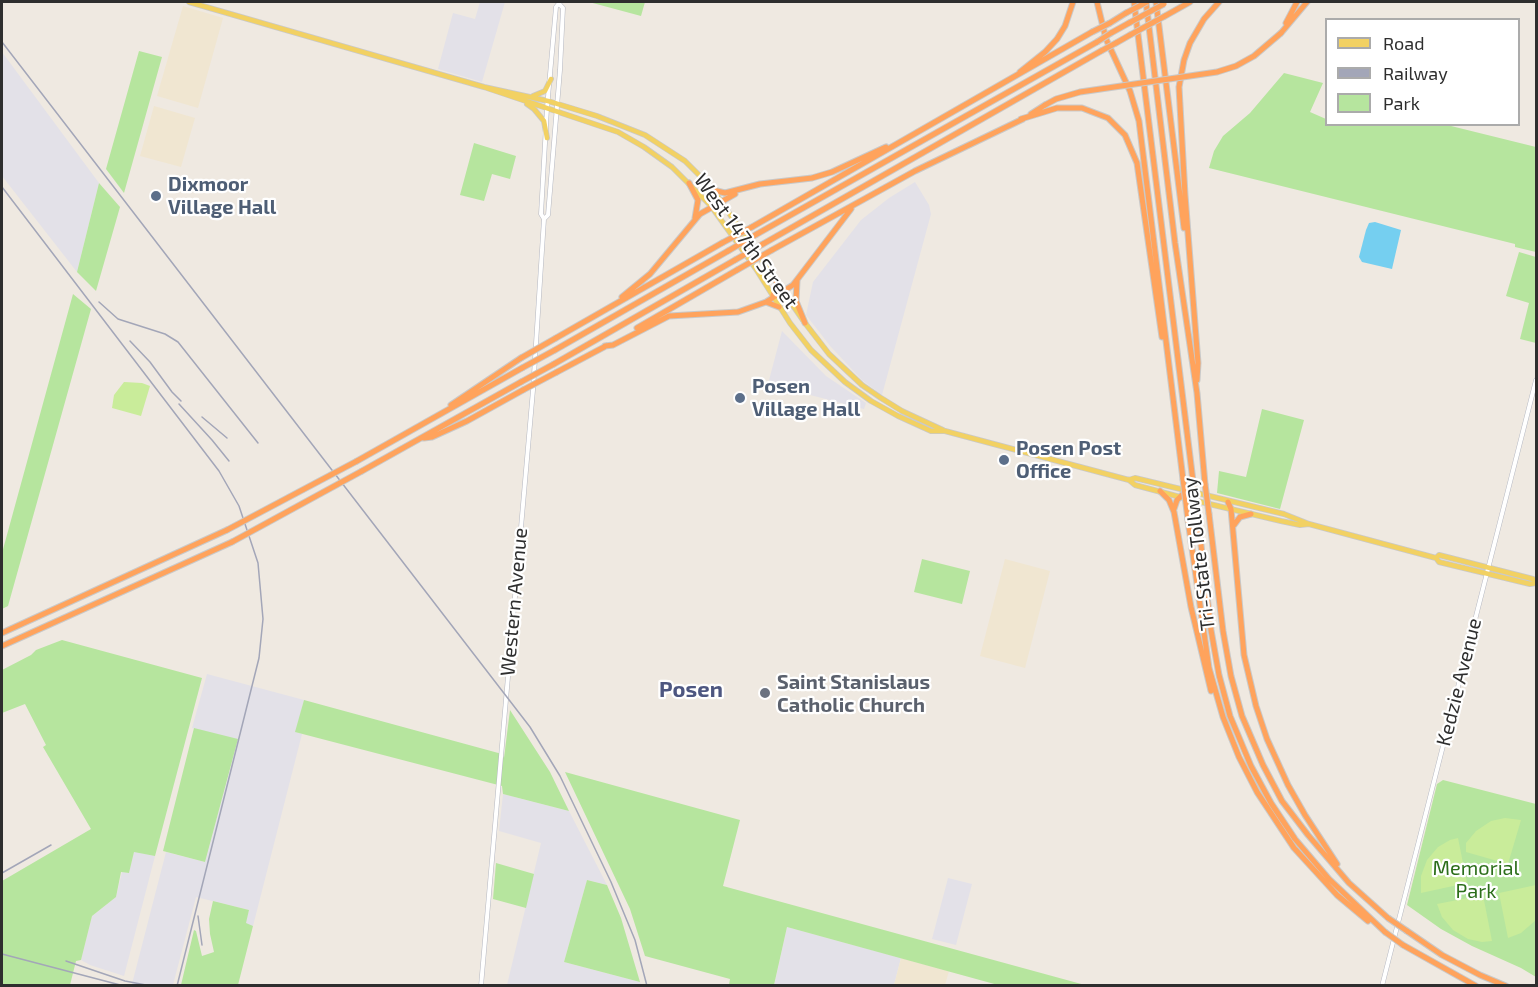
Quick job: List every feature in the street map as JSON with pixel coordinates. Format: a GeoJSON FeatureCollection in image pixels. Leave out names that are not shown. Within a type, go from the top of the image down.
{"type":"FeatureCollection","features":[{"type":"Feature","properties":{"kind":"highway"},"geometry":{"type":"LineString","coordinates":[[1015,77],[1057,39],[1065,26],[1073,2]]}},
{"type":"Feature","properties":{"kind":"highway"},"geometry":{"type":"LineString","coordinates":[[1097,2],[1107,39],[1137,111],[1207,658],[1223,717],[1239,758],[1257,792],[1294,848],[1344,902],[1385,932]]}},
{"type":"Feature","properties":{"kind":"highway","name":"Tri-State Tollway"},"geometry":{"type":"LineString","coordinates":[[1134,2],[1211,630],[1219,675],[1230,716],[1251,766],[1271,803],[1295,839],[1329,879],[1385,932],[1403,945],[1476,986]]}},
{"type":"Feature","properties":{"kind":"highway"},"geometry":{"type":"LineString","coordinates":[[713,190],[725,193],[760,184],[823,175],[890,147],[1147,2]]}},
{"type":"Feature","properties":{"kind":"highway","name":"Tri-State Tollway"},"geometry":{"type":"LineString","coordinates":[[1147,2],[1175,243],[1197,393],[1205,484],[1223,631],[1231,676],[1242,716],[1263,765],[1282,801],[1308,835],[1350,882],[1388,918],[1407,931],[1442,954],[1506,986]]}},
{"type":"Feature","properties":{"kind":"highway"},"geometry":{"type":"LineString","coordinates":[[1156,2],[1179,195],[1188,250]]}},
{"type":"Feature","properties":{"kind":"highway"},"geometry":{"type":"LineString","coordinates":[[2,646],[232,542],[554,364],[1190,2]]}},
{"type":"Feature","properties":{"kind":"highway"},"geometry":{"type":"LineString","coordinates":[[1197,393],[1198,363],[1188,250],[1179,106],[1180,78],[1186,52],[1194,35],[1219,2]]}},
{"type":"Feature","properties":{"kind":"highway"},"geometry":{"type":"LineString","coordinates":[[1281,33],[1297,2]]}},
{"type":"Feature","properties":{"kind":"highway"},"geometry":{"type":"LineString","coordinates":[[420,439],[467,421],[605,346],[901,178],[1046,108],[1056,99],[1080,92],[1217,72],[1236,66],[1254,56],[1281,33],[1307,2]]}},
{"type":"Feature","properties":{"kind":"highway"},"geometry":{"type":"LineString","coordinates":[[2,633],[227,530],[357,461],[1166,3]]}},
{"type":"Feature","properties":{"kind":"highway"},"geometry":{"type":"LineString","coordinates":[[1046,108],[1074,107],[1089,110],[1115,123],[1125,135],[1137,163],[1164,353],[1169,368]]}},
{"type":"Feature","properties":{"kind":"highway"},"geometry":{"type":"LineString","coordinates":[[441,414],[457,400],[521,358],[752,227],[881,150]]}},
{"type":"Feature","properties":{"kind":"highway"},"geometry":{"type":"LineString","coordinates":[[689,183],[698,200],[694,221]]}},
{"type":"Feature","properties":{"kind":"highway"},"geometry":{"type":"LineString","coordinates":[[617,303],[650,274],[704,210],[742,190]]}},
{"type":"Feature","properties":{"kind":"highway"},"geometry":{"type":"LineString","coordinates":[[605,346],[613,345],[669,316],[738,312],[766,302],[797,280],[854,205]]}},
{"type":"Feature","properties":{"kind":"highway"},"geometry":{"type":"LineString","coordinates":[[772,297],[777,287],[776,280]]}},
{"type":"Feature","properties":{"kind":"highway"},"geometry":{"type":"LineString","coordinates":[[797,280],[796,301],[805,322]]}},
{"type":"Feature","properties":{"kind":"highway"},"geometry":{"type":"LineString","coordinates":[[766,302],[779,307]]}},
{"type":"Feature","properties":{"kind":"highway"},"geometry":{"type":"LineString","coordinates":[[1160,491],[1169,500],[1174,512],[1204,666],[1217,708],[1223,717]]}},
{"type":"Feature","properties":{"kind":"highway"},"geometry":{"type":"LineString","coordinates":[[1174,512],[1175,504],[1186,491]]}},
{"type":"Feature","properties":{"kind":"highway"},"geometry":{"type":"LineString","coordinates":[[1228,502],[1231,509],[1244,655],[1261,722],[1296,800],[1350,882]]}},
{"type":"Feature","properties":{"kind":"highway"},"geometry":{"type":"LineString","coordinates":[[1233,530],[1237,519],[1251,514]]}},
{"type":"Feature","properties":{"kind":"main road","name":"West 147th Street"},"geometry":{"type":"LineString","coordinates":[[189,2],[520,97],[632,140],[672,166],[711,206],[756,269],[772,297],[811,350],[845,382],[871,401],[898,416],[931,431],[945,431]]}},
{"type":"Feature","properties":{"kind":"main road","name":"Western Avenue"},"geometry":{"type":"LineString","coordinates":[[481,986],[533,390],[544,219],[541,214],[547,108],[556,8],[560,3],[563,8],[557,104],[548,214],[544,219]]}},
{"type":"Feature","properties":{"kind":"main road"},"geometry":{"type":"LineString","coordinates":[[520,97],[541,94],[551,79]]}},
{"type":"Feature","properties":{"kind":"main road","name":"West 147th Street"},"geometry":{"type":"LineString","coordinates":[[520,97],[548,101],[615,123],[645,135],[685,161],[713,190],[829,354],[862,385],[902,411],[945,431],[1129,480],[1135,485],[1300,525],[1309,524]]}},
{"type":"Feature","properties":{"kind":"main road"},"geometry":{"type":"LineString","coordinates":[[520,97],[540,115],[547,138]]}},
{"type":"Feature","properties":{"kind":"main road","name":"Kedzie Avenue"},"geometry":{"type":"LineString","coordinates":[[1382,986],[1536,380]]}},
{"type":"Feature","properties":{"kind":"main road","name":"West 147th Street"},"geometry":{"type":"LineString","coordinates":[[1129,480],[1134,478],[1284,514],[1309,524],[1436,558],[1439,562],[1530,584],[1536,583]]}},
{"type":"Feature","properties":{"kind":"main road","name":"West 147th Street"},"geometry":{"type":"LineString","coordinates":[[1436,558],[1439,555],[1488,567],[1533,579],[1536,583]]}},
{"type":"Feature","properties":{"kind":"shaded area"},"geometry":{"type":"Polygon","coordinates":[[[480,2],[505,2],[482,82],[438,69],[453,13],[475,19],[480,2]]]}},
{"type":"Feature","properties":{"kind":"shaded area"},"geometry":{"type":"Polygon","coordinates":[[[183,6],[223,18],[198,108],[157,96],[183,6]]]}},
{"type":"Feature","properties":{"kind":"shaded area"},"geometry":{"type":"Polygon","coordinates":[[[2,52],[99,183],[77,272],[2,176],[2,52]]]}},
{"type":"Feature","properties":{"kind":"shaded area"},"geometry":{"type":"Polygon","coordinates":[[[154,106],[195,118],[181,167],[140,156],[154,106]]]}},
{"type":"Feature","properties":{"kind":"shaded area"},"geometry":{"type":"Polygon","coordinates":[[[915,182],[929,205],[931,214],[882,395],[862,380],[831,347],[806,315],[813,282],[861,220],[889,198],[915,182]]]}},
{"type":"Feature","properties":{"kind":"shaded area"},"geometry":{"type":"Polygon","coordinates":[[[782,331],[826,376],[866,403],[864,409],[768,384],[782,331]]]}},
{"type":"Feature","properties":{"kind":"shaded area"},"geometry":{"type":"Polygon","coordinates":[[[1005,559],[1050,571],[1025,668],[980,656],[1005,559]]]}},
{"type":"Feature","properties":{"kind":"shaded area"},"geometry":{"type":"Polygon","coordinates":[[[207,674],[304,700],[296,732],[302,734],[253,926],[245,924],[249,910],[196,897],[173,985],[132,984],[166,852],[205,862],[238,740],[192,728],[207,674]]]}},
{"type":"Feature","properties":{"kind":"shaded area"},"geometry":{"type":"Polygon","coordinates":[[[503,794],[569,811],[607,885],[587,880],[564,962],[640,982],[641,985],[507,985],[541,843],[499,831],[503,794]]]}},
{"type":"Feature","properties":{"kind":"shaded area"},"geometry":{"type":"Polygon","coordinates":[[[134,851],[155,856],[124,976],[81,960],[92,916],[116,897],[122,872],[129,873],[134,851]]]}},
{"type":"Feature","properties":{"kind":"shaded area"},"geometry":{"type":"Polygon","coordinates":[[[948,878],[972,884],[956,945],[932,939],[948,878]]]}},
{"type":"Feature","properties":{"kind":"shaded area"},"geometry":{"type":"Polygon","coordinates":[[[787,927],[901,958],[894,985],[774,986],[787,927]]]}},
{"type":"Feature","properties":{"kind":"shaded area"},"geometry":{"type":"Polygon","coordinates":[[[901,958],[949,971],[945,985],[894,985],[901,958]]]}},
{"type":"Feature","properties":{"kind":"green space"},"geometry":{"type":"Polygon","coordinates":[[[589,2],[645,2],[641,16],[589,2]]]}},
{"type":"Feature","properties":{"kind":"green space"},"geometry":{"type":"Polygon","coordinates":[[[139,51],[162,57],[124,193],[106,169],[139,51]]]}},
{"type":"Feature","properties":{"kind":"green space"},"geometry":{"type":"Polygon","coordinates":[[[1284,73],[1323,83],[1310,112],[1325,119],[1325,126],[1451,126],[1536,147],[1536,252],[1515,247],[1515,244],[1209,168],[1214,151],[1223,136],[1250,113],[1284,73]]]}},
{"type":"Feature","properties":{"kind":"green space"},"geometry":{"type":"Polygon","coordinates":[[[474,143],[516,156],[510,179],[492,174],[484,201],[460,195],[474,143]]]}},
{"type":"Feature","properties":{"kind":"green space"},"geometry":{"type":"Polygon","coordinates":[[[99,183],[120,207],[96,291],[77,272],[99,183]]]}},
{"type":"Feature","properties":{"kind":"green space"},"geometry":{"type":"Polygon","coordinates":[[[1519,252],[1536,257],[1536,343],[1520,339],[1529,303],[1506,296],[1519,252]]]}},
{"type":"Feature","properties":{"kind":"green space"},"geometry":{"type":"Polygon","coordinates":[[[73,294],[91,309],[8,606],[2,609],[2,553],[73,294]]]}},
{"type":"Feature","properties":{"kind":"green space"},"geometry":{"type":"Polygon","coordinates":[[[124,382],[150,386],[141,416],[112,408],[114,395],[124,382]]]}},
{"type":"Feature","properties":{"kind":"green space"},"geometry":{"type":"Polygon","coordinates":[[[1262,409],[1304,420],[1280,509],[1217,493],[1219,471],[1246,477],[1262,409]]]}},
{"type":"Feature","properties":{"kind":"green space"},"geometry":{"type":"Polygon","coordinates":[[[922,559],[970,571],[962,604],[914,592],[922,559]]]}},
{"type":"Feature","properties":{"kind":"green space"},"geometry":{"type":"Polygon","coordinates":[[[62,640],[202,678],[155,856],[134,852],[129,873],[121,872],[116,897],[92,916],[81,960],[76,961],[70,985],[2,985],[2,881],[91,829],[43,747],[46,745],[25,704],[2,713],[2,670],[36,650],[62,640]]]}},
{"type":"Feature","properties":{"kind":"green space"},"geometry":{"type":"Polygon","coordinates":[[[304,700],[502,754],[504,758],[510,710],[550,772],[569,811],[503,794],[502,786],[295,732],[304,700]]]}},
{"type":"Feature","properties":{"kind":"green space"},"geometry":{"type":"Polygon","coordinates":[[[194,728],[238,739],[205,862],[163,851],[194,728]]]}},
{"type":"Feature","properties":{"kind":"green space"},"geometry":{"type":"Polygon","coordinates":[[[565,772],[740,820],[723,886],[1085,985],[998,985],[787,927],[774,985],[729,985],[730,979],[645,956],[630,909],[565,772]]]}},
{"type":"Feature","properties":{"kind":"green space","name":"Memorial Park"},"geometry":{"type":"Polygon","coordinates":[[[1443,780],[1536,804],[1536,977],[1441,929],[1407,905],[1437,784],[1443,780]]]}},
{"type":"Feature","properties":{"kind":"green space"},"geometry":{"type":"Polygon","coordinates":[[[1505,818],[1521,820],[1508,864],[1466,852],[1466,843],[1476,831],[1491,821],[1505,818]]]}},
{"type":"Feature","properties":{"kind":"green space"},"geometry":{"type":"Polygon","coordinates":[[[1458,838],[1467,883],[1421,893],[1421,876],[1427,860],[1438,847],[1458,838]]]}},
{"type":"Feature","properties":{"kind":"green space"},"geometry":{"type":"Polygon","coordinates":[[[496,863],[534,874],[526,908],[493,899],[496,863]]]}},
{"type":"Feature","properties":{"kind":"green space"},"geometry":{"type":"Polygon","coordinates":[[[587,880],[607,885],[621,918],[640,982],[564,962],[587,880]]]}},
{"type":"Feature","properties":{"kind":"green space"},"geometry":{"type":"Polygon","coordinates":[[[1536,885],[1536,920],[1521,933],[1508,938],[1499,893],[1536,885]]]}},
{"type":"Feature","properties":{"kind":"green space"},"geometry":{"type":"Polygon","coordinates":[[[1483,895],[1492,941],[1482,942],[1468,939],[1453,930],[1442,917],[1437,904],[1483,895]]]}},
{"type":"Feature","properties":{"kind":"green space"},"geometry":{"type":"Polygon","coordinates":[[[213,901],[249,910],[246,923],[253,926],[238,985],[181,985],[194,930],[202,956],[214,952],[209,919],[213,901]]]}},
{"type":"Feature","properties":{"kind":"water"},"geometry":{"type":"Polygon","coordinates":[[[1375,222],[1401,230],[1392,269],[1362,262],[1359,257],[1369,223],[1375,222]]]}},
{"type":"Feature","properties":{"kind":"railway"},"geometry":{"type":"LineString","coordinates":[[2,42],[530,727],[560,776],[611,882],[635,940],[647,986]]}},
{"type":"Feature","properties":{"kind":"railway"},"geometry":{"type":"LineString","coordinates":[[2,187],[219,471],[239,506],[258,563],[263,619],[259,658],[177,986]]}},
{"type":"Feature","properties":{"kind":"railway"},"geometry":{"type":"LineString","coordinates":[[99,302],[118,319],[165,334],[178,342],[258,443]]}},
{"type":"Feature","properties":{"kind":"railway"},"geometry":{"type":"LineString","coordinates":[[130,341],[181,401]]}},
{"type":"Feature","properties":{"kind":"railway"},"geometry":{"type":"LineString","coordinates":[[179,404],[229,461]]}},
{"type":"Feature","properties":{"kind":"railway"},"geometry":{"type":"LineString","coordinates":[[202,417],[227,438]]}},
{"type":"Feature","properties":{"kind":"railway"},"geometry":{"type":"LineString","coordinates":[[2,873],[51,845]]}},
{"type":"Feature","properties":{"kind":"railway"},"geometry":{"type":"LineString","coordinates":[[198,916],[202,945]]}},
{"type":"Feature","properties":{"kind":"railway"},"geometry":{"type":"LineString","coordinates":[[2,954],[124,986]]}},
{"type":"Feature","properties":{"kind":"railway"},"geometry":{"type":"LineString","coordinates":[[66,961],[125,981],[151,986]]}},
{"type":"Feature","properties":{"kind":"place","name":"Dixmoor Village Hall"},"geometry":{"type":"Point","coordinates":[156,196]}},
{"type":"Feature","properties":{"kind":"place","name":"Posen Village Hall"},"geometry":{"type":"Point","coordinates":[740,398]}},
{"type":"Feature","properties":{"kind":"place","name":"Posen Post Office"},"geometry":{"type":"Point","coordinates":[1004,460]}},
{"type":"Feature","properties":{"kind":"place","name":"Saint Stanislaus Catholic Church"},"geometry":{"type":"Point","coordinates":[765,693]}},
{"type":"Feature","properties":{"kind":"district","name":"Posen"},"geometry":{"type":"Point","coordinates":[691,690]}}]}
